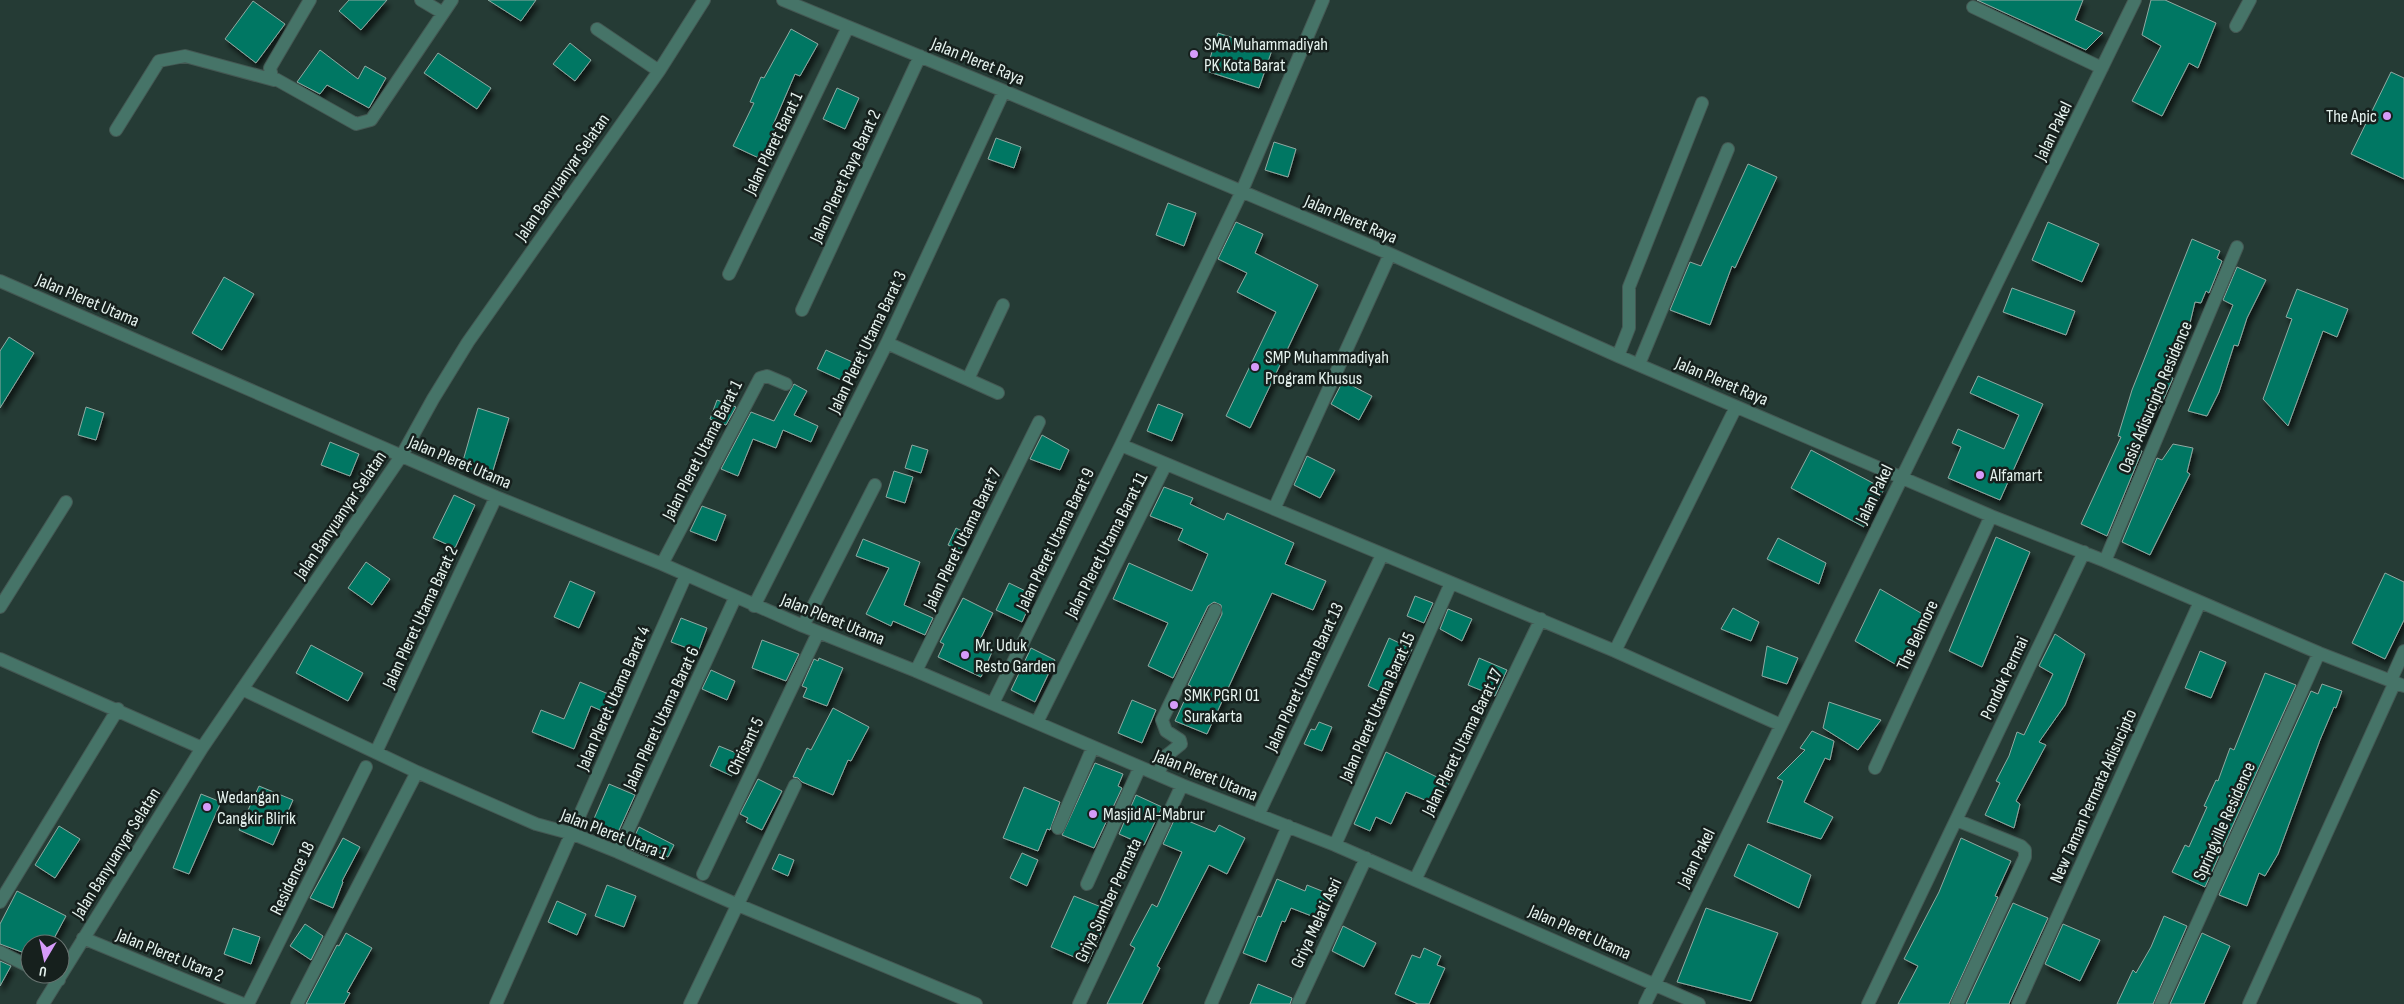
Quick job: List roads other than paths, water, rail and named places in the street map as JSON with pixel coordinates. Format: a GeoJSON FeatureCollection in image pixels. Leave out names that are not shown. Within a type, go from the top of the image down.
{"type":"FeatureCollection","features":[{"type":"Feature","properties":{"kind":"street"},"geometry":{"type":"LineString","coordinates":[[274,80],[270,68],[310,0]]}},
{"type":"Feature","properties":{"kind":"street"},"geometry":{"type":"LineString","coordinates":[[421,0],[443,13]]}},
{"type":"Feature","properties":{"kind":"street"},"geometry":{"type":"LineString","coordinates":[[116,130],[159,61],[184,56],[274,80],[356,124],[362,125],[372,120],[452,0]]}},
{"type":"Feature","properties":{"kind":"street","name":"Jalan Banyuanyar Selatan"},"geometry":{"type":"LineString","coordinates":[[70,961],[202,748],[402,456],[433,399],[468,342],[659,71],[704,0]]}},
{"type":"Feature","properties":{"kind":"street","name":"Jalan Pleret Raya"},"geometry":{"type":"LineString","coordinates":[[783,0],[1004,90],[1242,193],[1390,254],[1618,356],[1991,516],[2084,552],[2319,653],[2396,683]]}},
{"type":"Feature","properties":{"kind":"street","name":"Jalan Pleret Utama Barat 9"},"geometry":{"type":"LineString","coordinates":[[993,704],[1122,445],[1242,193],[1323,0]]}},
{"type":"Feature","properties":{"kind":"street","name":"Jalan Pakel"},"geometry":{"type":"LineString","coordinates":[[1645,1004],[2135,0]]}},
{"type":"Feature","properties":{"kind":"street"},"geometry":{"type":"LineString","coordinates":[[2236,26],[2250,0]]}},
{"type":"Feature","properties":{"kind":"street"},"geometry":{"type":"LineString","coordinates":[[1973,7],[2101,70]]}},
{"type":"Feature","properties":{"kind":"street","name":"Jalan Pleret Barat 1"},"geometry":{"type":"LineString","coordinates":[[729,274],[848,27]]}},
{"type":"Feature","properties":{"kind":"street"},"geometry":{"type":"LineString","coordinates":[[597,29],[659,71]]}},
{"type":"Feature","properties":{"kind":"street","name":"Jalan Pleret Raya Barat 2"},"geometry":{"type":"LineString","coordinates":[[802,310],[920,56]]}},
{"type":"Feature","properties":{"kind":"street","name":"Jalan Pleret Utama Barat 3"},"geometry":{"type":"LineString","coordinates":[[754,606],[887,343],[1004,90]]}},
{"type":"Feature","properties":{"kind":"street"},"geometry":{"type":"LineString","coordinates":[[1618,356],[1629,328],[1629,287],[1702,103]]}},
{"type":"Feature","properties":{"kind":"street"},"geometry":{"type":"LineString","coordinates":[[1639,364],[1728,149]]}},
{"type":"Feature","properties":{"kind":"street","name":"Oasis Adisucipto Residence"},"geometry":{"type":"LineString","coordinates":[[2105,561],[2237,247]]}},
{"type":"Feature","properties":{"kind":"street"},"geometry":{"type":"LineString","coordinates":[[1274,509],[1390,254]]}},
{"type":"Feature","properties":{"kind":"street","name":"Jalan Pleret Utama"},"geometry":{"type":"LineString","coordinates":[[0,281],[496,497],[662,564],[735,598],[993,704],[1182,785],[1335,844],[1699,1004]]}},
{"type":"Feature","properties":{"kind":"street"},"geometry":{"type":"LineString","coordinates":[[968,379],[1003,305]]}},
{"type":"Feature","properties":{"kind":"street"},"geometry":{"type":"LineString","coordinates":[[887,343],[998,393]]}},
{"type":"Feature","properties":{"kind":"street","name":"Jalan Pleret Utama Barat 1"},"geometry":{"type":"LineString","coordinates":[[662,564],[760,378],[767,376],[786,384]]}},
{"type":"Feature","properties":{"kind":"street"},"geometry":{"type":"LineString","coordinates":[[1615,651],[1736,407]]}},
{"type":"Feature","properties":{"kind":"street","name":"Jalan Pleret Utama Barat 7"},"geometry":{"type":"LineString","coordinates":[[916,672],[1039,422]]}},
{"type":"Feature","properties":{"kind":"street"},"geometry":{"type":"LineString","coordinates":[[1122,445],[1382,555],[1541,619],[1781,725]]}},
{"type":"Feature","properties":{"kind":"street","name":"Jalan Pleret Utama Barat 11"},"geometry":{"type":"LineString","coordinates":[[1036,722],[1166,464]]}},
{"type":"Feature","properties":{"kind":"street"},"geometry":{"type":"LineString","coordinates":[[803,626],[875,485]]}},
{"type":"Feature","properties":{"kind":"street","name":"Jalan Pleret Utama Barat 2"},"geometry":{"type":"LineString","coordinates":[[376,752],[496,497]]}},
{"type":"Feature","properties":{"kind":"street"},"geometry":{"type":"LineString","coordinates":[[0,607],[66,502]]}},
{"type":"Feature","properties":{"kind":"street","name":"The Belmore"},"geometry":{"type":"LineString","coordinates":[[1876,768],[1991,516]]}},
{"type":"Feature","properties":{"kind":"street","name":"Pondok Permai"},"geometry":{"type":"LineString","coordinates":[[1868,1004],[2084,552]]}},
{"type":"Feature","properties":{"kind":"street","name":"Jalan Pleret Utama Barat 13"},"geometry":{"type":"LineString","coordinates":[[1258,815],[1382,555]]}},
{"type":"Feature","properties":{"kind":"street","name":"Jalan Pleret Utama Barat 4"},"geometry":{"type":"LineString","coordinates":[[496,1004],[686,575]]}},
{"type":"Feature","properties":{"kind":"street","name":"Jalan Pleret Utama Barat 15"},"geometry":{"type":"LineString","coordinates":[[1335,844],[1452,583]]}},
{"type":"Feature","properties":{"kind":"street","name":"Jalan Pleret Utama Barat 6"},"geometry":{"type":"LineString","coordinates":[[618,852],[735,598]]}},
{"type":"Feature","properties":{"kind":"street","name":"New Taman Permata Adisucipto"},"geometry":{"type":"LineString","coordinates":[[2018,1004],[2200,602]]}},
{"type":"Feature","properties":{"kind":"street"},"geometry":{"type":"LineString","coordinates":[[1158,774],[1166,756],[1180,744],[1180,740],[1166,731],[1162,720],[1215,610]]}},
{"type":"Feature","properties":{"kind":"street","name":"Jalan Pleret Utama Barat 17"},"geometry":{"type":"LineString","coordinates":[[1415,880],[1541,619]]}},
{"type":"Feature","properties":{"kind":"street","name":"Chrisant 5"},"geometry":{"type":"LineString","coordinates":[[703,874],[818,633]]}},
{"type":"Feature","properties":{"kind":"street"},"geometry":{"type":"LineString","coordinates":[[2249,1004],[2396,683],[2404,651]]}},
{"type":"Feature","properties":{"kind":"street","name":"Springville Residence"},"geometry":{"type":"LineString","coordinates":[[2161,1004],[2319,653]]}},
{"type":"Feature","properties":{"kind":"street"},"geometry":{"type":"LineString","coordinates":[[0,658],[202,748]]}},
{"type":"Feature","properties":{"kind":"street","name":"Jalan Pleret Utara 1"},"geometry":{"type":"LineString","coordinates":[[242,689],[417,772],[536,824],[572,834],[618,852],[738,905],[976,1004]]}},
{"type":"Feature","properties":{"kind":"street"},"geometry":{"type":"LineString","coordinates":[[0,902],[118,709]]}},
{"type":"Feature","properties":{"kind":"street"},"geometry":{"type":"LineString","coordinates":[[1058,828],[1093,747]]}},
{"type":"Feature","properties":{"kind":"street","name":"Residence 18"},"geometry":{"type":"LineString","coordinates":[[248,1004],[366,767]]}},
{"type":"Feature","properties":{"kind":"street"},"geometry":{"type":"LineString","coordinates":[[1087,884],[1140,767]]}},
{"type":"Feature","properties":{"kind":"street"},"geometry":{"type":"LineString","coordinates":[[297,1004],[417,772]]}},
{"type":"Feature","properties":{"kind":"street"},"geometry":{"type":"LineString","coordinates":[[690,1004],[795,785]]}},
{"type":"Feature","properties":{"kind":"street","name":"Griya Sumber Permata"},"geometry":{"type":"LineString","coordinates":[[1079,1004],[1182,785]]}},
{"type":"Feature","properties":{"kind":"street"},"geometry":{"type":"LineString","coordinates":[[1956,820],[2021,846],[2025,850],[2025,857],[1957,1004]]}},
{"type":"Feature","properties":{"kind":"street"},"geometry":{"type":"LineString","coordinates":[[1211,1004],[1288,826]]}},
{"type":"Feature","properties":{"kind":"street","name":"Griya Melati Asri"},"geometry":{"type":"LineString","coordinates":[[1298,1004],[1366,858]]}},
{"type":"Feature","properties":{"kind":"street","name":"Jalan Pleret Utara 2"},"geometry":{"type":"LineString","coordinates":[[83,938],[244,1004]]}},
{"type":"Feature","properties":{"kind":"street"},"geometry":{"type":"LineString","coordinates":[[0,952],[20,961]]}},
{"type":"Feature","properties":{"kind":"street","name":"Jalan Banyuanyar Selatan"},"geometry":{"type":"LineString","coordinates":[[43,1004],[56,984]]}},
{"type":"Feature","properties":{"kind":"place","name":"SMA Muhammadiyah PK Kota Barat"},"geometry":{"type":"Point","coordinates":[1194,54]}},
{"type":"Feature","properties":{"kind":"place","name":"The Apic"},"geometry":{"type":"Point","coordinates":[2387,116]}},
{"type":"Feature","properties":{"kind":"place","name":"SMP Muhammadiyah Program Khusus"},"geometry":{"type":"Point","coordinates":[1255,367]}},
{"type":"Feature","properties":{"kind":"place","name":"Alfamart"},"geometry":{"type":"Point","coordinates":[1980,475]}},
{"type":"Feature","properties":{"kind":"place","name":"Mr. Uduk Resto Garden"},"geometry":{"type":"Point","coordinates":[965,655]}},
{"type":"Feature","properties":{"kind":"place","name":"SMK PGRI 01 Surakarta"},"geometry":{"type":"Point","coordinates":[1174,705]}},
{"type":"Feature","properties":{"kind":"place","name":"Wedangan Cangkir Blirik"},"geometry":{"type":"Point","coordinates":[207,807]}},
{"type":"Feature","properties":{"kind":"place","name":"Masjid Al-Mabrur"},"geometry":{"type":"Point","coordinates":[1093,814]}}]}
